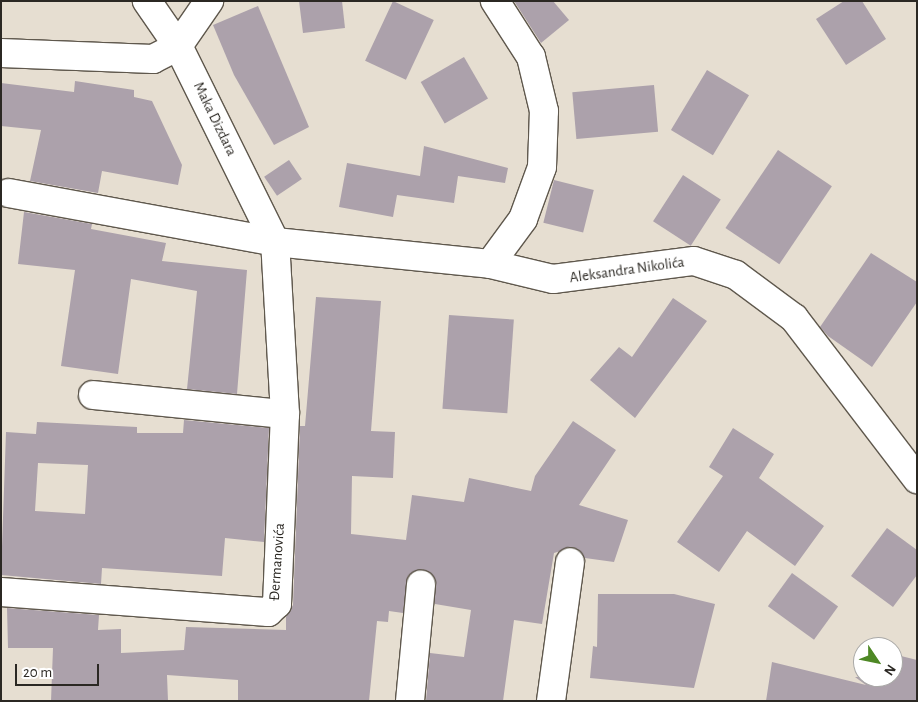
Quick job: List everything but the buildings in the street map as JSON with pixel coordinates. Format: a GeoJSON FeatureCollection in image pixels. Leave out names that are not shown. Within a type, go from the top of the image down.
{"type":"FeatureCollection","features":[{"type":"Feature","properties":{"kind":"street","name":"Maka Dizdara"},"geometry":{"type":"LineString","coordinates":[[147,1],[178,46],[275,242]]}},
{"type":"Feature","properties":{"kind":"street"},"geometry":{"type":"LineString","coordinates":[[1,53],[153,59],[178,46],[209,1]]}},
{"type":"Feature","properties":{"kind":"street"},"geometry":{"type":"LineString","coordinates":[[490,264],[523,219],[538,175],[544,111],[531,57],[495,1]]}},
{"type":"Feature","properties":{"kind":"street","name":"Aleksandra Nikolića"},"geometry":{"type":"LineString","coordinates":[[9,193],[275,242],[490,264],[553,279],[694,261],[736,275],[794,318],[917,479]]}},
{"type":"Feature","properties":{"kind":"street","name":"Đermanovića"},"geometry":{"type":"LineString","coordinates":[[1,592],[268,612],[277,604],[285,414],[275,242]]}},
{"type":"Feature","properties":{"kind":"street"},"geometry":{"type":"LineString","coordinates":[[93,395],[285,414]]}},
{"type":"Feature","properties":{"kind":"street"},"geometry":{"type":"LineString","coordinates":[[551,701],[570,562]]}},
{"type":"Feature","properties":{"kind":"street"},"geometry":{"type":"LineString","coordinates":[[410,701],[421,585]]}}]}
